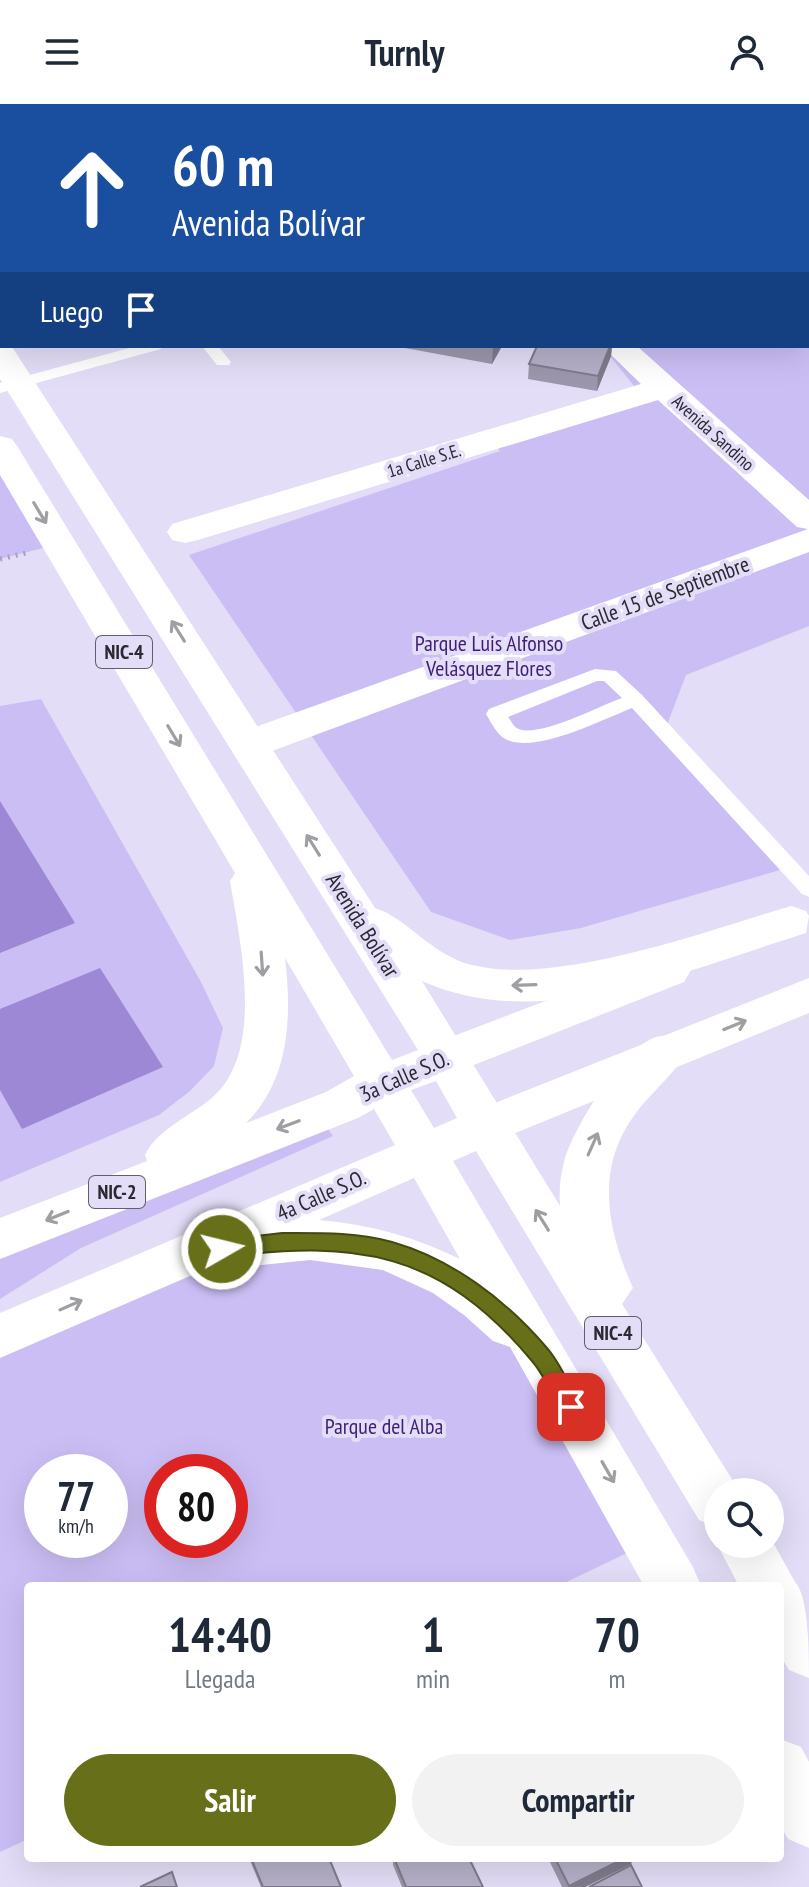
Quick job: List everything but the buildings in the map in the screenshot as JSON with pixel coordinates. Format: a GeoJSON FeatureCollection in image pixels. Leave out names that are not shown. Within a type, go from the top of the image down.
{"type":"FeatureCollection","features":[{"type":"Feature","properties":{"kind":"main road","name":"Avenida Sandino"},"geometry":{"type":"LineString","coordinates":[[620,348],[809,519]]}},
{"type":"Feature","properties":{"kind":"main road","name":"Avenida Bolívar"},"geometry":{"type":"LineString","coordinates":[[6,375],[250,744],[704,1480]]}},
{"type":"Feature","properties":{"kind":"main road","name":"1a Calle S.E."},"geometry":{"type":"LineString","coordinates":[[185,532],[664,388]]}},
{"type":"Feature","properties":{"kind":"main road","name":"NIC-4"},"geometry":{"type":"LineString","coordinates":[[0,446],[423,1151],[672,1582]]}},
{"type":"Feature","properties":{"kind":"main road","name":"Calle 15 de Septiembre"},"geometry":{"type":"LineString","coordinates":[[250,744],[809,540]]}},
{"type":"Feature","properties":{"kind":"main road"},"geometry":{"type":"LineString","coordinates":[[117,1192],[219,1117],[241,1098],[252,1080],[264,1039],[265,1002],[260,936],[247,859]]}},
{"type":"Feature","properties":{"kind":"main road"},"geometry":{"type":"LineString","coordinates":[[340,889],[382,931],[419,959],[454,976],[485,984],[527,985],[591,976],[803,909]]}},
{"type":"Feature","properties":{"kind":"main road","name":"3a Calle S.O."},"geometry":{"type":"LineString","coordinates":[[0,1239],[342,1105],[381,1083],[803,909]]}},
{"type":"Feature","properties":{"kind":"main road"},"geometry":{"type":"LineString","coordinates":[[423,1151],[809,995]]}},
{"type":"Feature","properties":{"kind":"main road"},"geometry":{"type":"LineString","coordinates":[[663,1053],[622,1095],[599,1129],[584,1166],[581,1203],[590,1247],[601,1274],[706,1478]]}},
{"type":"Feature","properties":{"kind":"main road","name":"4a Calle S.O."},"geometry":{"type":"LineString","coordinates":[[0,1336],[423,1151]]}},
{"type":"Feature","properties":{"kind":"main road"},"geometry":{"type":"LineString","coordinates":[[177,1258],[245,1244],[282,1241],[353,1243],[389,1249],[417,1259],[471,1291],[494,1308],[541,1356]]}},
{"type":"Feature","properties":{"kind":"main road","name":"Avenida Bolívar"},"geometry":{"type":"LineString","coordinates":[[752,1558],[767,1582]]}},
{"type":"Feature","properties":{"kind":"main road"},"geometry":{"type":"LineString","coordinates":[[784,1610],[809,1651]]}},
{"type":"Feature","properties":{"kind":"main road"},"geometry":{"type":"LineString","coordinates":[[784,1775],[809,1818]]}},
{"type":"Feature","properties":{"kind":"lane"},"geometry":{"type":"LineString","coordinates":[[6,375],[145,348]]}},
{"type":"Feature","properties":{"kind":"lane"},"geometry":{"type":"LineString","coordinates":[[212,348],[223,362]]}},
{"type":"Feature","properties":{"kind":"lane"},"geometry":{"type":"LineString","coordinates":[[635,700],[533,737],[508,732],[496,714],[602,674],[609,675],[635,700],[803,909]]}},
{"type":"Feature","properties":{"kind":"green space","name":"Parque Luis Alfonso Velásquez Flores"},"geometry":{"type":"Polygon","coordinates":[[[604,348],[809,348],[809,626],[686,675],[667,725],[797,865],[581,928],[510,940],[431,912],[189,555],[500,451],[495,445],[646,401],[604,348]]]}},
{"type":"Feature","properties":{"kind":"green space"},"geometry":{"type":"Polygon","coordinates":[[[0,446],[59,544],[0,559],[0,446]]]}},
{"type":"Feature","properties":{"kind":"green space"},"geometry":{"type":"Polygon","coordinates":[[[41,699],[201,982],[223,1028],[214,1066],[190,1091],[159,1115],[0,1182],[0,706],[41,699]]]}},
{"type":"Feature","properties":{"kind":"green space"},"geometry":{"type":"Polygon","coordinates":[[[326,1126],[333,1136],[81,1248],[0,1299],[0,1259],[326,1126]]]}},
{"type":"Feature","properties":{"kind":"green space","name":"Parque del Alba"},"geometry":{"type":"Polygon","coordinates":[[[282,1241],[471,1291],[648,1543],[566,1582],[24,1582],[24,1841],[0,1852],[0,1329],[282,1241]]]}},
{"type":"Feature","properties":{"kind":"shaded area"},"geometry":{"type":"Polygon","coordinates":[[[0,801],[75,923],[0,953],[0,801]]]}},
{"type":"Feature","properties":{"kind":"shaded area"},"geometry":{"type":"Polygon","coordinates":[[[100,968],[163,1067],[22,1129],[0,1090],[0,1009],[100,968]]]}},
{"type":"Feature","properties":{"kind":"route"},"geometry":{"type":"LineString","coordinates":[[222,1249],[282,1241],[337,1242],[389,1249],[417,1259],[446,1273],[494,1308],[541,1356],[571,1407]]}}]}
